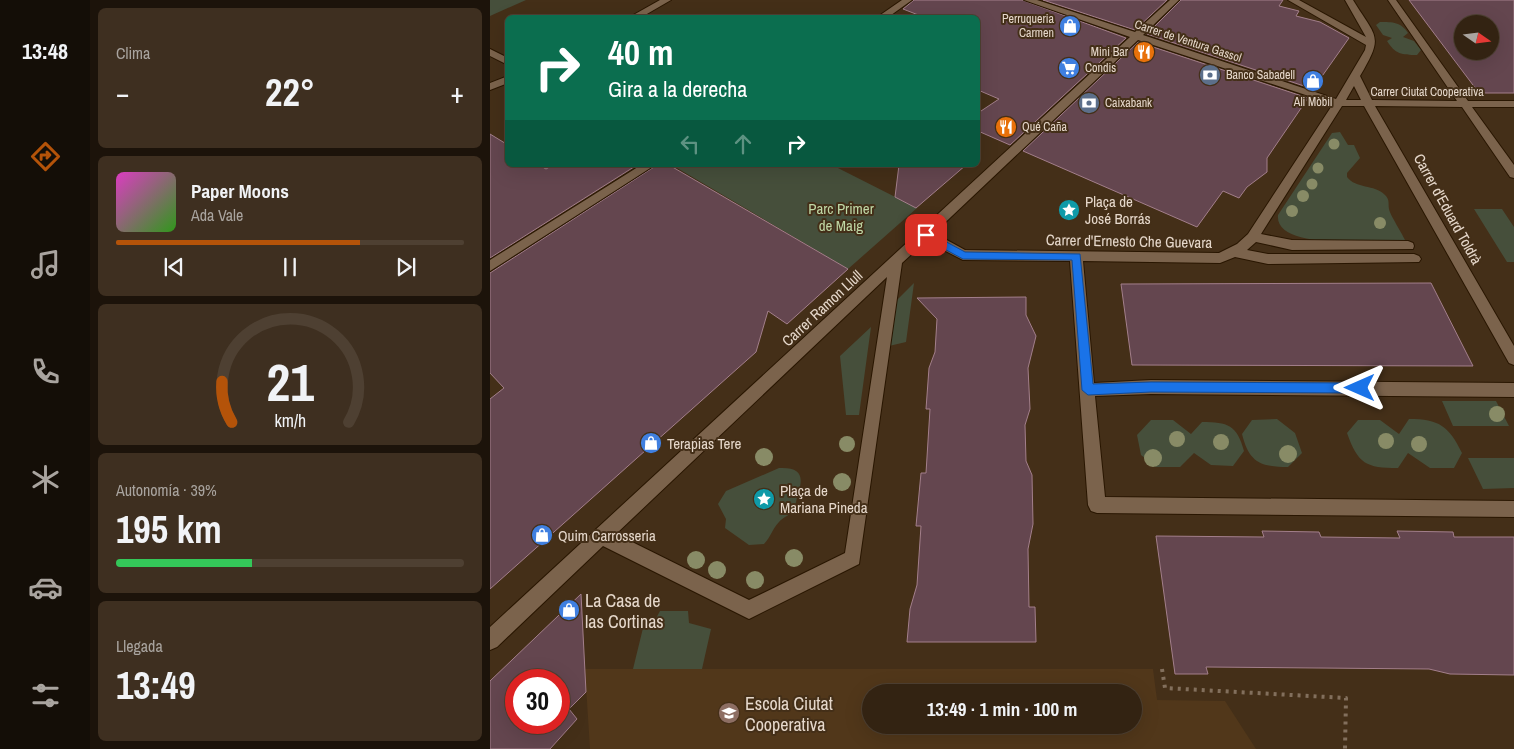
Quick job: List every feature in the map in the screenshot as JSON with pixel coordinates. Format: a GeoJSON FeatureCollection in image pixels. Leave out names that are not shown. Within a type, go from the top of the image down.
{"type":"FeatureCollection","features":[{"type":"Feature","properties":{"kind":"street"},"geometry":{"type":"LineString","coordinates":[[638,15],[667,0]]}},
{"type":"Feature","properties":{"kind":"street"},"geometry":{"type":"LineString","coordinates":[[885,15],[908,0]]}},
{"type":"Feature","properties":{"kind":"street","name":"Carrer de Ventura Gassol"},"geometry":{"type":"LineString","coordinates":[[1028,0],[1134,37],[1340,104]]}},
{"type":"Feature","properties":{"kind":"street","name":"Carrer Ramon Llull"},"geometry":{"type":"LineString","coordinates":[[490,640],[926,235],[1175,0]]}},
{"type":"Feature","properties":{"kind":"street"},"geometry":{"type":"LineString","coordinates":[[1292,0],[1371,44]]}},
{"type":"Feature","properties":{"kind":"street"},"geometry":{"type":"LineString","coordinates":[[1236,252],[1246,246],[1340,104],[1354,75],[1370,50],[1371,36],[1349,0]]}},
{"type":"Feature","properties":{"kind":"street"},"geometry":{"type":"LineString","coordinates":[[1392,0],[1514,174]]}},
{"type":"Feature","properties":{"kind":"street"},"geometry":{"type":"LineString","coordinates":[[490,52],[505,60]]}},
{"type":"Feature","properties":{"kind":"street","name":"Carrer d'Eduard Toldrà"},"geometry":{"type":"LineString","coordinates":[[1354,75],[1369,105],[1514,359]]}},
{"type":"Feature","properties":{"kind":"street"},"geometry":{"type":"LineString","coordinates":[[490,87],[505,80]]}},
{"type":"Feature","properties":{"kind":"street","name":"Carrer Ciutat Cooperativa"},"geometry":{"type":"LineString","coordinates":[[1340,104],[1514,104]]}},
{"type":"Feature","properties":{"kind":"street"},"geometry":{"type":"LineString","coordinates":[[490,266],[646,167]]}},
{"type":"Feature","properties":{"kind":"street","name":"Carrer d'Ernesto Che Guevara"},"geometry":{"type":"LineString","coordinates":[[926,235],[963,255],[1220,258],[1236,252]]}},
{"type":"Feature","properties":{"kind":"street"},"geometry":{"type":"LineString","coordinates":[[1252,236],[1292,246],[1408,246]]}},
{"type":"Feature","properties":{"kind":"street"},"geometry":{"type":"LineString","coordinates":[[1236,252],[1268,259],[1414,259]]}},
{"type":"Feature","properties":{"kind":"street"},"geometry":{"type":"LineString","coordinates":[[1076,257],[1097,505],[1514,509]]}},
{"type":"Feature","properties":{"kind":"street"},"geometry":{"type":"LineString","coordinates":[[602,536],[749,610],[853,558],[896,262]]}},
{"type":"Feature","properties":{"kind":"street"},"geometry":{"type":"LineString","coordinates":[[1088,390],[1151,387],[1514,390]]}},
{"type":"Feature","properties":{"kind":"path"},"geometry":{"type":"LineString","coordinates":[[1162,669],[1165,688],[1346,698],[1345,749]]}},
{"type":"Feature","properties":{"kind":"shaded area","name":"Escola Ciutat Cooperativa"},"geometry":{"type":"Polygon","coordinates":[[[585,669],[1153,669],[1157,700],[1225,701],[1256,749],[590,749],[585,669]]]}},
{"type":"Feature","properties":{"kind":"green space"},"geometry":{"type":"Polygon","coordinates":[[[490,0],[526,0],[490,16],[490,0]]]}},
{"type":"Feature","properties":{"kind":"green space"},"geometry":{"type":"Polygon","coordinates":[[[1380,22],[1393,23],[1402,27],[1408,33],[1403,37],[1414,41],[1421,50],[1417,55],[1403,54],[1396,51],[1387,41],[1392,38],[1383,35],[1376,25],[1380,22]]]}},
{"type":"Feature","properties":{"kind":"green space"},"geometry":{"type":"Polygon","coordinates":[[[1340,132],[1348,145],[1354,145],[1360,158],[1347,173],[1347,177],[1355,183],[1376,189],[1385,195],[1390,212],[1405,240],[1354,242],[1310,239],[1293,235],[1281,227],[1278,215],[1332,133],[1340,132]]]}},
{"type":"Feature","properties":{"kind":"green space","name":"Parc Primer de Maig"},"geometry":{"type":"Polygon","coordinates":[[[675,167],[836,167],[917,208],[848,269],[675,167]]]}},
{"type":"Feature","properties":{"kind":"green space"},"geometry":{"type":"Polygon","coordinates":[[[1474,209],[1502,209],[1514,227],[1514,262],[1507,262],[1474,209]]]}},
{"type":"Feature","properties":{"kind":"green space"},"geometry":{"type":"Polygon","coordinates":[[[914,283],[906,342],[889,346],[893,304],[914,283]]]}},
{"type":"Feature","properties":{"kind":"green space"},"geometry":{"type":"Polygon","coordinates":[[[871,327],[859,415],[846,415],[840,356],[871,327]]]}},
{"type":"Feature","properties":{"kind":"green space"},"geometry":{"type":"Polygon","coordinates":[[[1442,401],[1496,401],[1509,426],[1453,426],[1442,401]]]}},
{"type":"Feature","properties":{"kind":"green space"},"geometry":{"type":"Polygon","coordinates":[[[1277,419],[1295,433],[1302,453],[1288,467],[1270,466],[1257,461],[1248,451],[1242,434],[1252,420],[1277,419]]]}},
{"type":"Feature","properties":{"kind":"green space"},"geometry":{"type":"Polygon","coordinates":[[[1409,419],[1436,423],[1447,430],[1462,453],[1454,468],[1430,468],[1408,453],[1398,468],[1371,465],[1360,458],[1355,452],[1347,433],[1358,420],[1380,420],[1399,434],[1409,419]]]}},
{"type":"Feature","properties":{"kind":"green space"},"geometry":{"type":"Polygon","coordinates":[[[1151,420],[1173,420],[1191,434],[1202,422],[1225,424],[1234,430],[1244,451],[1233,466],[1211,465],[1194,453],[1180,467],[1156,467],[1141,455],[1137,435],[1151,420]]]}},
{"type":"Feature","properties":{"kind":"green space"},"geometry":{"type":"Polygon","coordinates":[[[1468,458],[1514,458],[1514,488],[1483,489],[1468,458]]]}},
{"type":"Feature","properties":{"kind":"green space"},"geometry":{"type":"Polygon","coordinates":[[[779,468],[792,469],[799,474],[801,482],[795,507],[791,513],[781,520],[764,544],[749,545],[725,528],[726,519],[718,504],[726,491],[779,468]]]}},
{"type":"Feature","properties":{"kind":"green space"},"geometry":{"type":"Polygon","coordinates":[[[660,611],[688,611],[689,623],[711,629],[702,669],[633,669],[644,624],[654,622],[660,611]]]}},
{"type":"Feature","properties":{"kind":"building"},"geometry":{"type":"Polygon","coordinates":[[[914,0],[1022,0],[1126,38],[1010,145],[980,132],[980,112],[999,99],[980,91],[980,15],[918,15],[903,9],[914,0]]]}},
{"type":"Feature","properties":{"kind":"building"},"geometry":{"type":"Polygon","coordinates":[[[1043,0],[1167,0],[1135,30],[1043,0]]]}},
{"type":"Feature","properties":{"kind":"building"},"geometry":{"type":"Polygon","coordinates":[[[1181,0],[1283,0],[1279,6],[1299,11],[1296,16],[1320,22],[1349,38],[1313,89],[1147,34],[1181,0]]]}},
{"type":"Feature","properties":{"kind":"building"},"geometry":{"type":"Polygon","coordinates":[[[1409,0],[1514,0],[1514,93],[1479,93],[1454,60],[1499,60],[1499,15],[1454,15],[1454,60],[1409,0]]]}},
{"type":"Feature","properties":{"kind":"building"},"geometry":{"type":"Polygon","coordinates":[[[1138,42],[1308,98],[1267,158],[1267,172],[1247,187],[1239,198],[1223,191],[1197,227],[1023,151],[1138,42]]]}},
{"type":"Feature","properties":{"kind":"building"},"geometry":{"type":"Polygon","coordinates":[[[490,134],[505,143],[505,167],[542,167],[546,169],[550,167],[634,167],[490,258],[490,134]]]}},
{"type":"Feature","properties":{"kind":"building"},"geometry":{"type":"Polygon","coordinates":[[[654,167],[672,167],[848,269],[787,324],[768,311],[756,352],[490,589],[490,399],[504,388],[490,373],[490,273],[654,167]]]}},
{"type":"Feature","properties":{"kind":"building"},"geometry":{"type":"Polygon","coordinates":[[[899,167],[964,167],[916,208],[895,197],[899,167]]]}},
{"type":"Feature","properties":{"kind":"building"},"geometry":{"type":"Polygon","coordinates":[[[1431,283],[1473,366],[1132,365],[1121,284],[1431,283]]]}},
{"type":"Feature","properties":{"kind":"building"},"geometry":{"type":"Polygon","coordinates":[[[1026,297],[1026,315],[1036,336],[1028,368],[1030,409],[1025,425],[1026,461],[1032,475],[1033,524],[1028,549],[1029,607],[1035,607],[1036,642],[907,642],[910,609],[917,585],[921,526],[916,526],[921,473],[926,473],[930,409],[926,409],[929,368],[935,352],[937,319],[917,298],[1026,297]]]}},
{"type":"Feature","properties":{"kind":"building"},"geometry":{"type":"Polygon","coordinates":[[[1262,531],[1319,532],[1321,537],[1400,538],[1397,531],[1453,532],[1454,537],[1514,537],[1514,675],[1450,674],[1429,669],[1206,667],[1208,674],[1175,674],[1156,536],[1264,537],[1262,531]]]}},
{"type":"Feature","properties":{"kind":"building"},"geometry":{"type":"Polygon","coordinates":[[[581,594],[586,692],[570,708],[570,669],[505,669],[505,734],[564,734],[550,749],[490,749],[490,681],[581,594]]]}},
{"type":"Feature","properties":{"kind":"building"},"geometry":{"type":"Polygon","coordinates":[[[570,710],[577,719],[570,727],[570,710]]]}},
{"type":"Feature","properties":{"kind":"place","name":"Perruqueria Carmen"},"geometry":{"type":"Point","coordinates":[1070,26]}},
{"type":"Feature","properties":{"kind":"place","name":"Mini Bar"},"geometry":{"type":"Point","coordinates":[1144,52]}},
{"type":"Feature","properties":{"kind":"place","name":"Condis"},"geometry":{"type":"Point","coordinates":[1069,68]}},
{"type":"Feature","properties":{"kind":"place","name":"Banco Sabadell"},"geometry":{"type":"Point","coordinates":[1210,75]}},
{"type":"Feature","properties":{"kind":"place","name":"Ali Mòbil"},"geometry":{"type":"Point","coordinates":[1313,81]}},
{"type":"Feature","properties":{"kind":"place","name":"Caixabank"},"geometry":{"type":"Point","coordinates":[1089,103]}},
{"type":"Feature","properties":{"kind":"place","name":"Qué Caña"},"geometry":{"type":"Point","coordinates":[1006,127]}},
{"type":"Feature","properties":{"kind":"place","name":"Plaça de José Borrás"},"geometry":{"type":"Point","coordinates":[1069,210]}},
{"type":"Feature","properties":{"kind":"place","name":"Terapias Tere"},"geometry":{"type":"Point","coordinates":[651,443]}},
{"type":"Feature","properties":{"kind":"place","name":"Plaça de Mariana Pineda"},"geometry":{"type":"Point","coordinates":[764,499]}},
{"type":"Feature","properties":{"kind":"place","name":"Quim Carrosseria"},"geometry":{"type":"Point","coordinates":[542,535]}},
{"type":"Feature","properties":{"kind":"place","name":"La Casa de las Cortinas"},"geometry":{"type":"Point","coordinates":[569,610]}},
{"type":"Feature","properties":{"kind":"place","name":"Escola Ciutat Cooperativa"},"geometry":{"type":"Point","coordinates":[729,713]}},
{"type":"Feature","properties":{"kind":"route"},"geometry":{"type":"LineString","coordinates":[[926,235],[963,255],[1076,257],[1088,390],[1151,387],[1360,388]]}}]}
